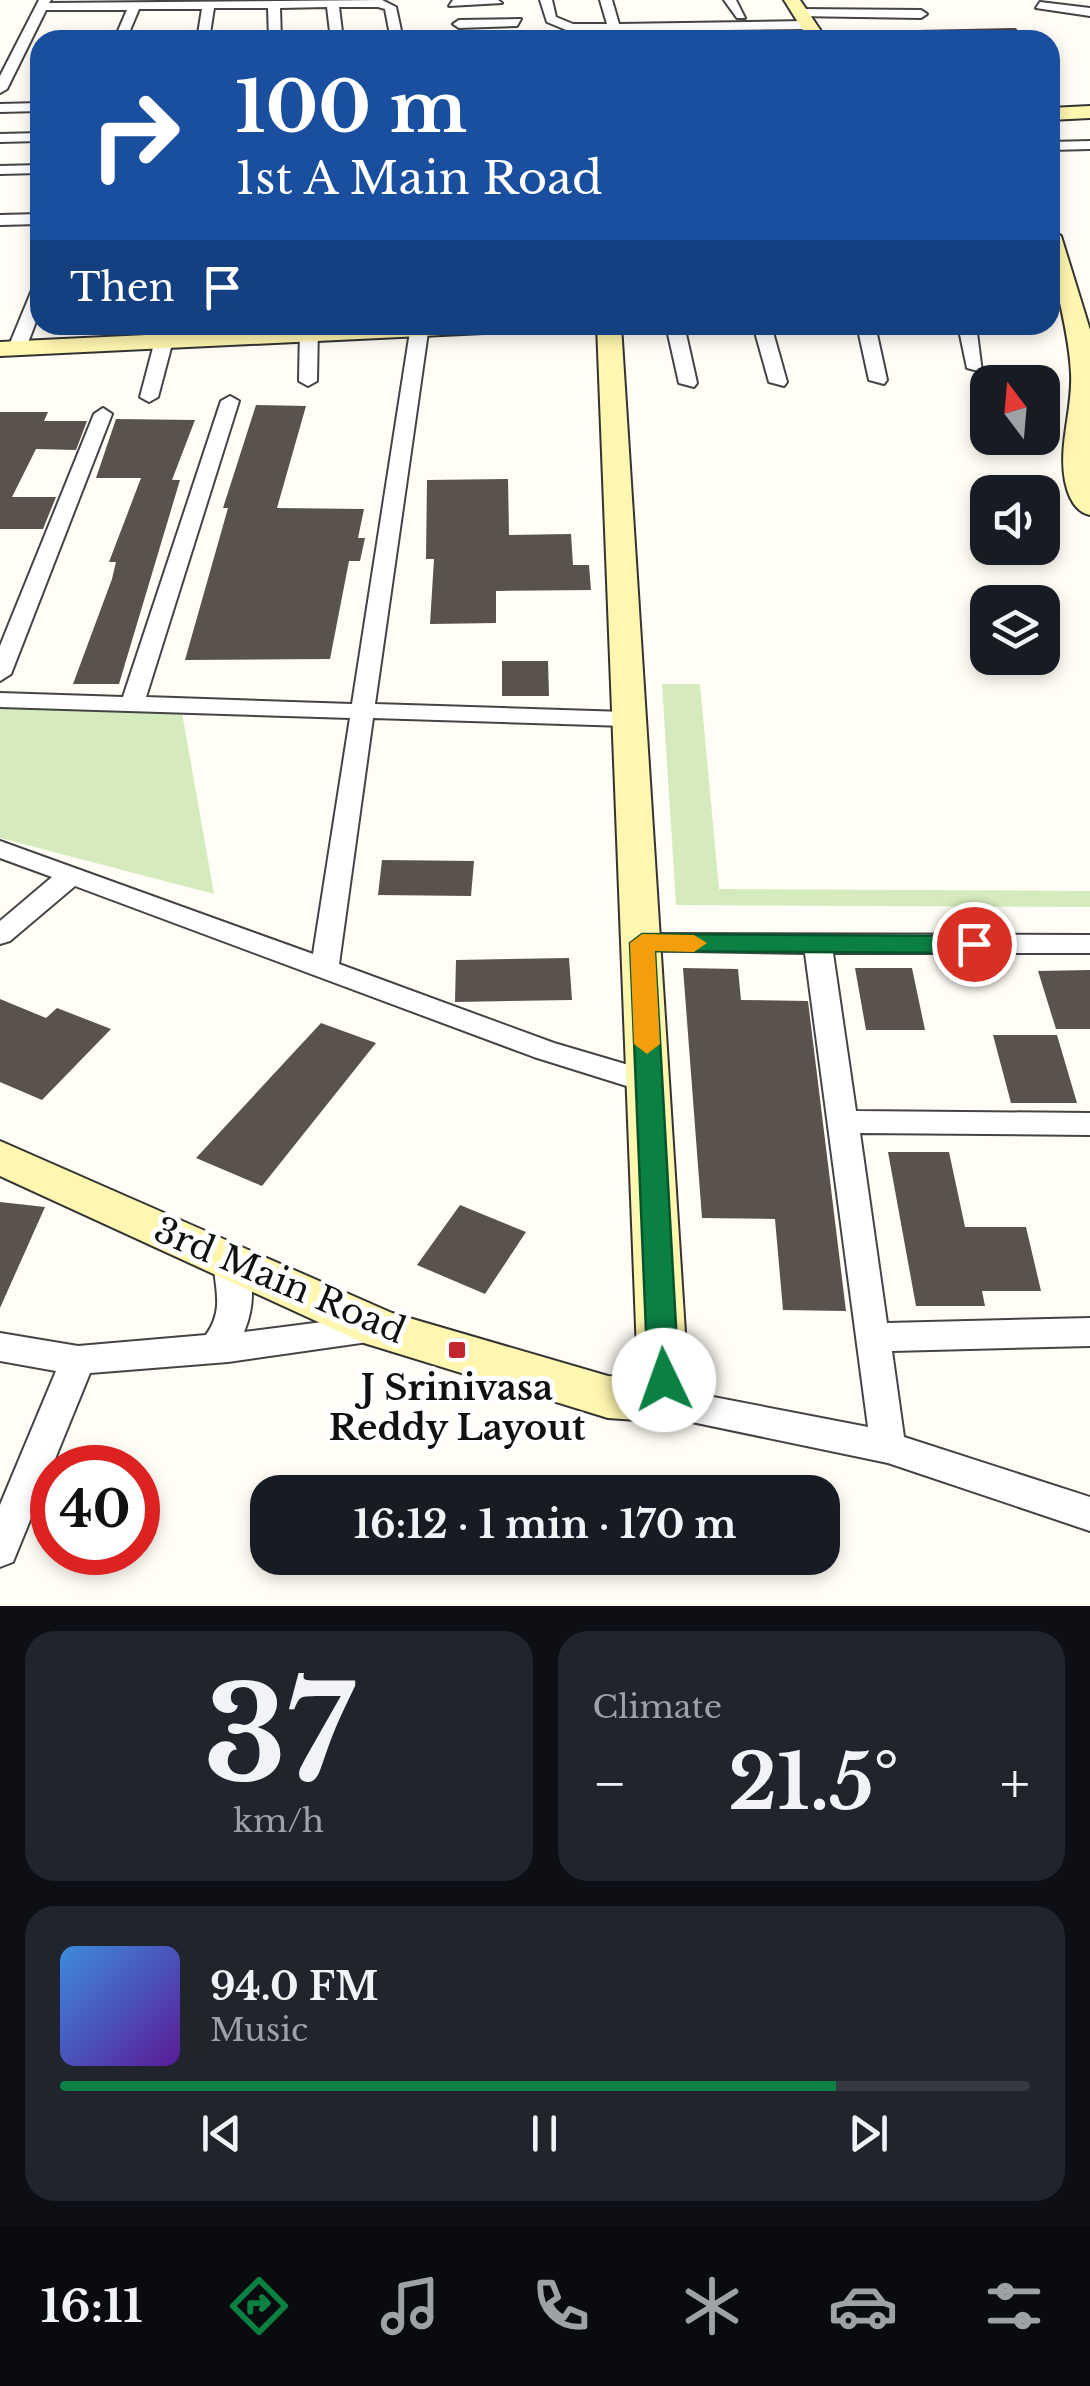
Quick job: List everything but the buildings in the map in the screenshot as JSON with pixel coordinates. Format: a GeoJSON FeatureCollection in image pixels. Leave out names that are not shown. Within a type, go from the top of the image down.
{"type":"FeatureCollection","features":[{"type":"Feature","properties":{"kind":"street"},"geometry":{"type":"LineString","coordinates":[[546,0],[551,18],[564,27],[629,30]]}},
{"type":"Feature","properties":{"kind":"street"},"geometry":{"type":"LineString","coordinates":[[606,0],[614,28]]}},
{"type":"Feature","properties":{"kind":"street"},"geometry":{"type":"LineString","coordinates":[[730,0],[741,15]]}},
{"type":"Feature","properties":{"kind":"street"},"geometry":{"type":"LineString","coordinates":[[496,3],[453,2],[459,26],[517,22]]}},
{"type":"Feature","properties":{"kind":"street"},"geometry":{"type":"LineString","coordinates":[[0,88],[6,61],[44,3],[388,5],[394,30]]}},
{"type":"Feature","properties":{"kind":"street"},"geometry":{"type":"LineString","coordinates":[[274,4],[275,30]]}},
{"type":"Feature","properties":{"kind":"street"},"geometry":{"type":"LineString","coordinates":[[332,4],[336,30]]}},
{"type":"Feature","properties":{"kind":"street"},"geometry":{"type":"LineString","coordinates":[[205,30],[209,5]]}},
{"type":"Feature","properties":{"kind":"street"},"geometry":{"type":"LineString","coordinates":[[124,30],[134,6]]}},
{"type":"Feature","properties":{"kind":"street"},"geometry":{"type":"LineString","coordinates":[[1041,8],[1090,12]]}},
{"type":"Feature","properties":{"kind":"street"},"geometry":{"type":"LineString","coordinates":[[712,30],[921,14]]}},
{"type":"Feature","properties":{"kind":"street"},"geometry":{"type":"LineString","coordinates":[[807,23],[900,30]]}},
{"type":"Feature","properties":{"kind":"street"},"geometry":{"type":"LineString","coordinates":[[0,108],[30,108]]}},
{"type":"Feature","properties":{"kind":"street"},"geometry":{"type":"LineString","coordinates":[[1060,114],[1090,112]]}},
{"type":"Feature","properties":{"kind":"street"},"geometry":{"type":"LineString","coordinates":[[0,138],[30,137]]}},
{"type":"Feature","properties":{"kind":"street"},"geometry":{"type":"LineString","coordinates":[[1060,146],[1090,145]]}},
{"type":"Feature","properties":{"kind":"street"},"geometry":{"type":"LineString","coordinates":[[0,170],[30,169]]}},
{"type":"Feature","properties":{"kind":"street"},"geometry":{"type":"LineString","coordinates":[[0,220],[30,219]]}},
{"type":"Feature","properties":{"kind":"street"},"geometry":{"type":"LineString","coordinates":[[9,348],[30,309]]}},
{"type":"Feature","properties":{"kind":"street"},"geometry":{"type":"LineString","coordinates":[[1062,312],[1084,377],[1076,468],[1090,507]]}},
{"type":"Feature","properties":{"kind":"street"},"geometry":{"type":"LineString","coordinates":[[9,348],[145,335]]}},
{"type":"Feature","properties":{"kind":"street"},"geometry":{"type":"LineString","coordinates":[[149,397],[165,335]]}},
{"type":"Feature","properties":{"kind":"street"},"geometry":{"type":"LineString","coordinates":[[308,381],[309,335]]}},
{"type":"Feature","properties":{"kind":"street"},"geometry":{"type":"LineString","coordinates":[[324,970],[366,711],[419,335]]}},
{"type":"Feature","properties":{"kind":"street"},"geometry":{"type":"LineString","coordinates":[[609,335],[626,719],[642,943],[664,1380],[651,1400]]}},
{"type":"Feature","properties":{"kind":"street"},"geometry":{"type":"LineString","coordinates":[[677,335],[688,382]]}},
{"type":"Feature","properties":{"kind":"street"},"geometry":{"type":"LineString","coordinates":[[765,335],[778,382]]}},
{"type":"Feature","properties":{"kind":"street"},"geometry":{"type":"LineString","coordinates":[[868,335],[878,380]]}},
{"type":"Feature","properties":{"kind":"street"},"geometry":{"type":"LineString","coordinates":[[969,335],[975,365]]}},
{"type":"Feature","properties":{"kind":"street"},"geometry":{"type":"LineString","coordinates":[[132,704],[230,402]]}},
{"type":"Feature","properties":{"kind":"street"},"geometry":{"type":"LineString","coordinates":[[0,674],[103,414]]}},
{"type":"Feature","properties":{"kind":"street"},"geometry":{"type":"LineString","coordinates":[[0,700],[626,719]]}},
{"type":"Feature","properties":{"kind":"street"},"geometry":{"type":"LineString","coordinates":[[0,849],[544,1050],[649,1082]]}},
{"type":"Feature","properties":{"kind":"street"},"geometry":{"type":"LineString","coordinates":[[0,935],[70,876]]}},
{"type":"Feature","properties":{"kind":"street"},"geometry":{"type":"LineString","coordinates":[[642,943],[1090,944]]}},
{"type":"Feature","properties":{"kind":"street"},"geometry":{"type":"LineString","coordinates":[[818,945],[888,1447]]}},
{"type":"Feature","properties":{"kind":"street"},"geometry":{"type":"LineString","coordinates":[[842,1122],[1090,1124]]}},
{"type":"Feature","properties":{"kind":"street","name":"3rd Main Road"},"geometry":{"type":"LineString","coordinates":[[0,1157],[381,1328],[608,1397],[651,1400],[888,1447],[1090,1514]]}},
{"type":"Feature","properties":{"kind":"street"},"geometry":{"type":"LineString","coordinates":[[216,1349],[236,1316],[236,1282],[230,1261]]}},
{"type":"Feature","properties":{"kind":"street"},"geometry":{"type":"LineString","coordinates":[[0,1346],[78,1360],[216,1349],[381,1328]]}},
{"type":"Feature","properties":{"kind":"street"},"geometry":{"type":"LineString","coordinates":[[873,1337],[1090,1332]]}},
{"type":"Feature","properties":{"kind":"street"},"geometry":{"type":"LineString","coordinates":[[0,1550],[78,1360]]}},
{"type":"Feature","properties":{"kind":"green space"},"geometry":{"type":"Polygon","coordinates":[[[662,684],[700,684],[719,889],[1090,891],[1090,907],[676,905],[662,684]]]}},
{"type":"Feature","properties":{"kind":"green space"},"geometry":{"type":"Polygon","coordinates":[[[0,701],[181,707],[214,894],[0,838],[0,701]]]}},
{"type":"Feature","properties":{"kind":"slow traffic"},"geometry":{"type":"LineString","coordinates":[[647,1044],[642,943],[694,943]]}},
{"type":"Feature","properties":{"kind":"place","name":"J Srinivasa Reddy Layout"},"geometry":{"type":"Point","coordinates":[457,1350]}},
{"type":"Feature","properties":{"kind":"route"},"geometry":{"type":"LineString","coordinates":[[664,1380],[642,943],[974,944]]}}]}
